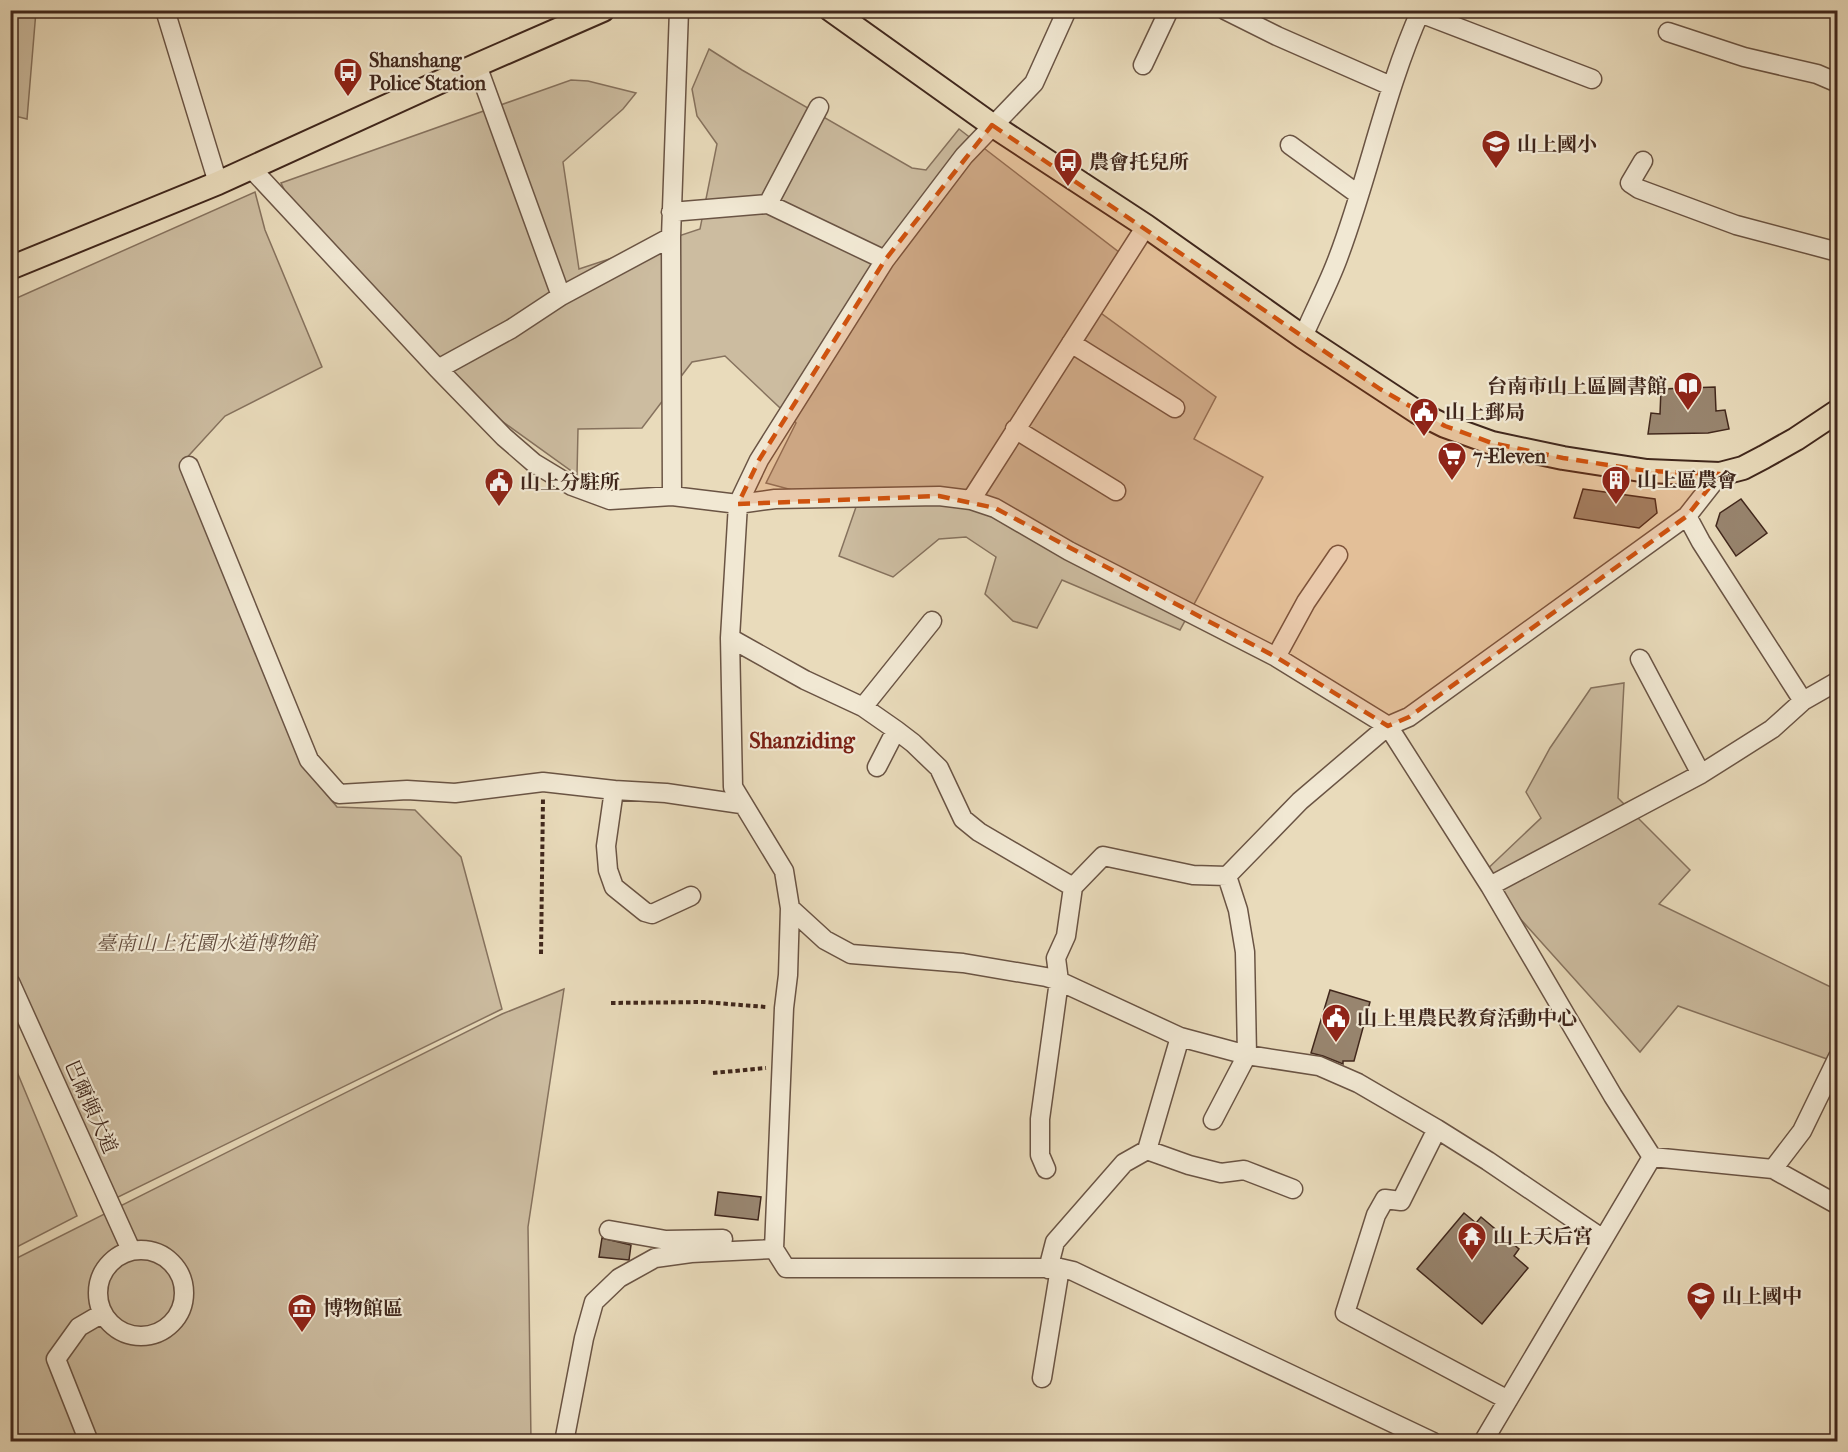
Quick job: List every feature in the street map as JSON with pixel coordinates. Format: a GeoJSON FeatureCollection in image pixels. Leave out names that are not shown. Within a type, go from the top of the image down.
{"type":"FeatureCollection","features":[{"type":"Feature","properties":{"kind":"main road"},"geometry":{"type":"LineString","coordinates":[[10,268],[218,183],[603,10]]}},
{"type":"Feature","properties":{"kind":"main road"},"geometry":{"type":"LineString","coordinates":[[831,10],[992,125],[1146,226],[1302,337],[1417,412],[1445,426],[1492,443],[1563,458],[1647,471],[1720,474],[1743,468],[1764,457],[1838,411]]}},
{"type":"Feature","properties":{"kind":"street"},"geometry":{"type":"LineString","coordinates":[[165,10],[218,183]]}},
{"type":"Feature","properties":{"kind":"street"},"geometry":{"type":"LineString","coordinates":[[672,496],[670,237],[679,10]]}},
{"type":"Feature","properties":{"kind":"street"},"geometry":{"type":"LineString","coordinates":[[1067,10],[1034,83],[964,156],[885,260],[759,460],[738,504],[730,638],[733,787],[741,804],[784,871],[790,908],[774,1249],[786,1269],[1054,1268],[1073,1271],[1434,1442]]}},
{"type":"Feature","properties":{"kind":"street"},"geometry":{"type":"LineString","coordinates":[[1143,65],[1169,10]]}},
{"type":"Feature","properties":{"kind":"street"},"geometry":{"type":"LineString","coordinates":[[1226,10],[1277,36],[1391,86]]}},
{"type":"Feature","properties":{"kind":"street"},"geometry":{"type":"LineString","coordinates":[[1302,337],[1338,258],[1391,86],[1420,12],[1592,79]]}},
{"type":"Feature","properties":{"kind":"street"},"geometry":{"type":"LineString","coordinates":[[1668,32],[1744,57],[1817,74],[1838,83]]}},
{"type":"Feature","properties":{"kind":"street"},"geometry":{"type":"LineString","coordinates":[[477,65],[561,296]]}},
{"type":"Feature","properties":{"kind":"street"},"geometry":{"type":"LineString","coordinates":[[768,204],[819,107]]}},
{"type":"Feature","properties":{"kind":"street"},"geometry":{"type":"LineString","coordinates":[[1290,145],[1359,195]]}},
{"type":"Feature","properties":{"kind":"street"},"geometry":{"type":"LineString","coordinates":[[1643,161],[1630,183],[1639,189],[1736,225],[1838,252]]}},
{"type":"Feature","properties":{"kind":"street"},"geometry":{"type":"LineString","coordinates":[[250,167],[438,369],[512,443],[534,462],[572,486],[610,500],[672,496],[738,504],[775,499],[939,496],[971,500],[995,508],[1069,551],[1276,657],[1388,726],[1490,886],[1613,1096],[1652,1157]]}},
{"type":"Feature","properties":{"kind":"street"},"geometry":{"type":"LineString","coordinates":[[671,212],[768,204],[885,260]]}},
{"type":"Feature","properties":{"kind":"street"},"geometry":{"type":"LineString","coordinates":[[971,500],[1146,226]]}},
{"type":"Feature","properties":{"kind":"street"},"geometry":{"type":"LineString","coordinates":[[438,369],[511,329],[561,296],[670,237]]}},
{"type":"Feature","properties":{"kind":"street"},"geometry":{"type":"LineString","coordinates":[[1071,343],[1175,408]]}},
{"type":"Feature","properties":{"kind":"street"},"geometry":{"type":"LineString","coordinates":[[1015,429],[1116,491]]}},
{"type":"Feature","properties":{"kind":"street"},"geometry":{"type":"LineString","coordinates":[[189,466],[309,760],[339,794],[407,790],[455,793],[543,782],[666,793],[741,804]]}},
{"type":"Feature","properties":{"kind":"street"},"geometry":{"type":"LineString","coordinates":[[1046,1169],[1040,1155],[1041,1119],[1059,981],[1056,958],[1066,936],[1073,887],[1103,855],[1193,875],[1227,876],[1300,801],[1388,726],[1409,717],[1687,516],[1720,474]]}},
{"type":"Feature","properties":{"kind":"street"},"geometry":{"type":"LineString","coordinates":[[1687,516],[1701,543],[1803,701]]}},
{"type":"Feature","properties":{"kind":"street"},"geometry":{"type":"LineString","coordinates":[[1276,657],[1306,602],[1338,555]]}},
{"type":"Feature","properties":{"kind":"street"},"geometry":{"type":"LineString","coordinates":[[862,707],[932,621]]}},
{"type":"Feature","properties":{"kind":"street"},"geometry":{"type":"LineString","coordinates":[[730,638],[805,680],[862,707],[913,742],[939,768],[963,819],[979,832],[1073,887]]}},
{"type":"Feature","properties":{"kind":"street"},"geometry":{"type":"LineString","coordinates":[[1640,659],[1701,774]]}},
{"type":"Feature","properties":{"kind":"street"},"geometry":{"type":"LineString","coordinates":[[1490,886],[1701,774],[1772,729],[1803,701],[1838,681]]}},
{"type":"Feature","properties":{"kind":"street"},"geometry":{"type":"LineString","coordinates":[[877,767],[896,730]]}},
{"type":"Feature","properties":{"kind":"street"},"geometry":{"type":"LineString","coordinates":[[614,790],[606,846],[608,870],[614,887],[645,912],[652,914],[691,896]]}},
{"type":"Feature","properties":{"kind":"street"},"geometry":{"type":"LineString","coordinates":[[1213,1120],[1247,1055],[1245,952],[1238,910],[1227,876]]}},
{"type":"Feature","properties":{"kind":"street"},"geometry":{"type":"LineString","coordinates":[[790,908],[825,940],[851,954],[963,963],[1059,981],[1180,1037],[1247,1055],[1319,1066],[1358,1083],[1437,1128],[1603,1239]]}},
{"type":"Feature","properties":{"kind":"street","name":"巴爾頓大道"},"geometry":{"type":"LineString","coordinates":[[10,982],[131,1250]]}},
{"type":"Feature","properties":{"kind":"street"},"geometry":{"type":"LineString","coordinates":[[1042,1378],[1055,1242],[1124,1163],[1147,1150],[1180,1037]]}},
{"type":"Feature","properties":{"kind":"street"},"geometry":{"type":"LineString","coordinates":[[1773,1168],[1802,1131],[1838,1057]]}},
{"type":"Feature","properties":{"kind":"street"},"geometry":{"type":"LineString","coordinates":[[1437,1128],[1401,1201],[1385,1199],[1376,1215],[1345,1313],[1508,1400]]}},
{"type":"Feature","properties":{"kind":"street"},"geometry":{"type":"LineString","coordinates":[[1147,1150],[1189,1165],[1221,1173],[1244,1170],[1293,1189]]}},
{"type":"Feature","properties":{"kind":"street"},"geometry":{"type":"LineString","coordinates":[[1652,1157],[1773,1168],[1838,1206]]}},
{"type":"Feature","properties":{"kind":"street"},"geometry":{"type":"LineString","coordinates":[[1483,1442],[1652,1157]]}},
{"type":"Feature","properties":{"kind":"street"},"geometry":{"type":"LineString","coordinates":[[609,1230],[666,1240],[746,1239],[774,1249]]}},
{"type":"Feature","properties":{"kind":"street"},"geometry":{"type":"LineString","coordinates":[[564,1442],[584,1338],[594,1302],[619,1278],[655,1258],[691,1252],[774,1249]]}},
{"type":"Feature","properties":{"kind":"street"},"geometry":{"type":"LineString","coordinates":[[131,1250],[154,1251],[173,1262],[180,1272],[185,1294],[178,1315],[162,1331],[140,1336],[128,1335],[109,1323],[103,1313],[97,1291],[104,1270],[111,1261],[131,1250]]}},
{"type":"Feature","properties":{"kind":"street"},"geometry":{"type":"LineString","coordinates":[[89,1442],[56,1359],[80,1327],[103,1313]]}},
{"type":"Feature","properties":{"kind":"path"},"geometry":{"type":"LineString","coordinates":[[541,954],[543,782]]}},
{"type":"Feature","properties":{"kind":"path"},"geometry":{"type":"LineString","coordinates":[[611,1003],[704,1002],[784,1008]]}},
{"type":"Feature","properties":{"kind":"path"},"geometry":{"type":"LineString","coordinates":[[713,1073],[781,1066]]}},
{"type":"Feature","properties":{"kind":"highlighted area"},"geometry":{"type":"Polygon","coordinates":[[[992,125],[1380,389],[1445,426],[1492,443],[1563,458],[1647,471],[1720,474],[1687,516],[1409,717],[1388,726],[1276,657],[995,508],[939,496],[738,504],[759,460],[885,260],[992,125]]]}},
{"type":"Feature","properties":{"kind":"green space"},"geometry":{"type":"Polygon","coordinates":[[[10,11],[36,11],[27,119],[11,115],[10,11]]]}},
{"type":"Feature","properties":{"kind":"green space"},"geometry":{"type":"Polygon","coordinates":[[[709,49],[912,168],[926,170],[959,129],[1128,259],[1094,308],[1216,397],[1194,439],[1263,477],[1180,630],[1062,580],[1037,628],[1013,621],[985,594],[996,557],[966,537],[939,539],[893,577],[839,556],[856,507],[766,483],[796,423],[725,356],[692,362],[642,428],[578,429],[577,475],[499,419],[294,210],[281,183],[571,80],[588,81],[636,93],[623,109],[563,162],[579,269],[700,229],[717,144],[697,116],[692,89],[709,49]]]}},
{"type":"Feature","properties":{"kind":"green space","name":"臺南山上花園水道博物館"},"geometry":{"type":"Polygon","coordinates":[[[255,192],[265,230],[322,367],[225,416],[182,463],[304,767],[337,807],[415,810],[461,857],[502,1009],[106,1203],[11,968],[10,301],[255,192]]]}},
{"type":"Feature","properties":{"kind":"green space"},"geometry":{"type":"Polygon","coordinates":[[[1624,683],[1618,798],[1690,870],[1659,904],[1837,990],[1837,1040],[1827,1059],[1678,1006],[1640,1052],[1481,875],[1541,818],[1526,792],[1550,748],[1591,688],[1624,683]]]}},
{"type":"Feature","properties":{"kind":"green space"},"geometry":{"type":"Polygon","coordinates":[[[564,989],[528,1227],[531,1441],[11,1442],[11,1261],[502,1014],[564,989]]]}},
{"type":"Feature","properties":{"kind":"green space"},"geometry":{"type":"Polygon","coordinates":[[[10,1055],[77,1216],[11,1250],[10,1250],[10,1055]]]}},
{"type":"Feature","properties":{"kind":"building","name":"台南市山上區圖書館"},"geometry":{"type":"Polygon","coordinates":[[[1715,387],[1716,411],[1725,410],[1729,429],[1708,433],[1648,434],[1651,413],[1660,414],[1661,389],[1715,387]]]}},
{"type":"Feature","properties":{"kind":"building","name":"山上區農會"},"geometry":{"type":"Polygon","coordinates":[[[1583,489],[1655,499],[1657,513],[1639,528],[1574,518],[1583,489]]]}},
{"type":"Feature","properties":{"kind":"building"},"geometry":{"type":"Polygon","coordinates":[[[1741,499],[1767,533],[1736,556],[1716,526],[1720,513],[1741,499]]]}},
{"type":"Feature","properties":{"kind":"building","name":"山上里農民教育活動中心"},"geometry":{"type":"Polygon","coordinates":[[[1330,990],[1370,1002],[1354,1061],[1343,1061],[1343,1064],[1311,1053],[1330,990]]]}},
{"type":"Feature","properties":{"kind":"building"},"geometry":{"type":"Polygon","coordinates":[[[718,1192],[761,1197],[758,1220],[715,1215],[718,1192]]]}},
{"type":"Feature","properties":{"kind":"building","name":"山上天后宮"},"geometry":{"type":"Polygon","coordinates":[[[1464,1213],[1476,1223],[1481,1217],[1519,1249],[1514,1256],[1528,1268],[1482,1324],[1417,1269],[1464,1213]]]}},
{"type":"Feature","properties":{"kind":"building"},"geometry":{"type":"Polygon","coordinates":[[[602,1238],[631,1245],[629,1260],[599,1257],[602,1238]]]}},
{"type":"Feature","properties":{"kind":"place","name":"Shanshang Police Station"},"geometry":{"type":"Point","coordinates":[348,98]}},
{"type":"Feature","properties":{"kind":"place","name":"山上國小"},"geometry":{"type":"Point","coordinates":[1496,170]}},
{"type":"Feature","properties":{"kind":"place","name":"農會托兒所"},"geometry":{"type":"Point","coordinates":[1068,188]}},
{"type":"Feature","properties":{"kind":"place","name":"台南市山上區圖書館"},"geometry":{"type":"Point","coordinates":[1688,412]}},
{"type":"Feature","properties":{"kind":"place","name":"山上郵局"},"geometry":{"type":"Point","coordinates":[1424,438]}},
{"type":"Feature","properties":{"kind":"place","name":"7-Eleven"},"geometry":{"type":"Point","coordinates":[1452,482]}},
{"type":"Feature","properties":{"kind":"place","name":"山上區農會"},"geometry":{"type":"Point","coordinates":[1616,506]}},
{"type":"Feature","properties":{"kind":"place","name":"山上分駐所"},"geometry":{"type":"Point","coordinates":[499,508]}},
{"type":"Feature","properties":{"kind":"place","name":"山上里農民教育活動中心"},"geometry":{"type":"Point","coordinates":[1336,1044]}},
{"type":"Feature","properties":{"kind":"place","name":"山上天后宮"},"geometry":{"type":"Point","coordinates":[1472,1262]}},
{"type":"Feature","properties":{"kind":"place","name":"山上國中"},"geometry":{"type":"Point","coordinates":[1701,1322]}},
{"type":"Feature","properties":{"kind":"place","name":"博物館區"},"geometry":{"type":"Point","coordinates":[302,1334]}},
{"type":"Feature","properties":{"kind":"district","name":"Shanziding"},"geometry":{"type":"Point","coordinates":[802,741]}}]}
